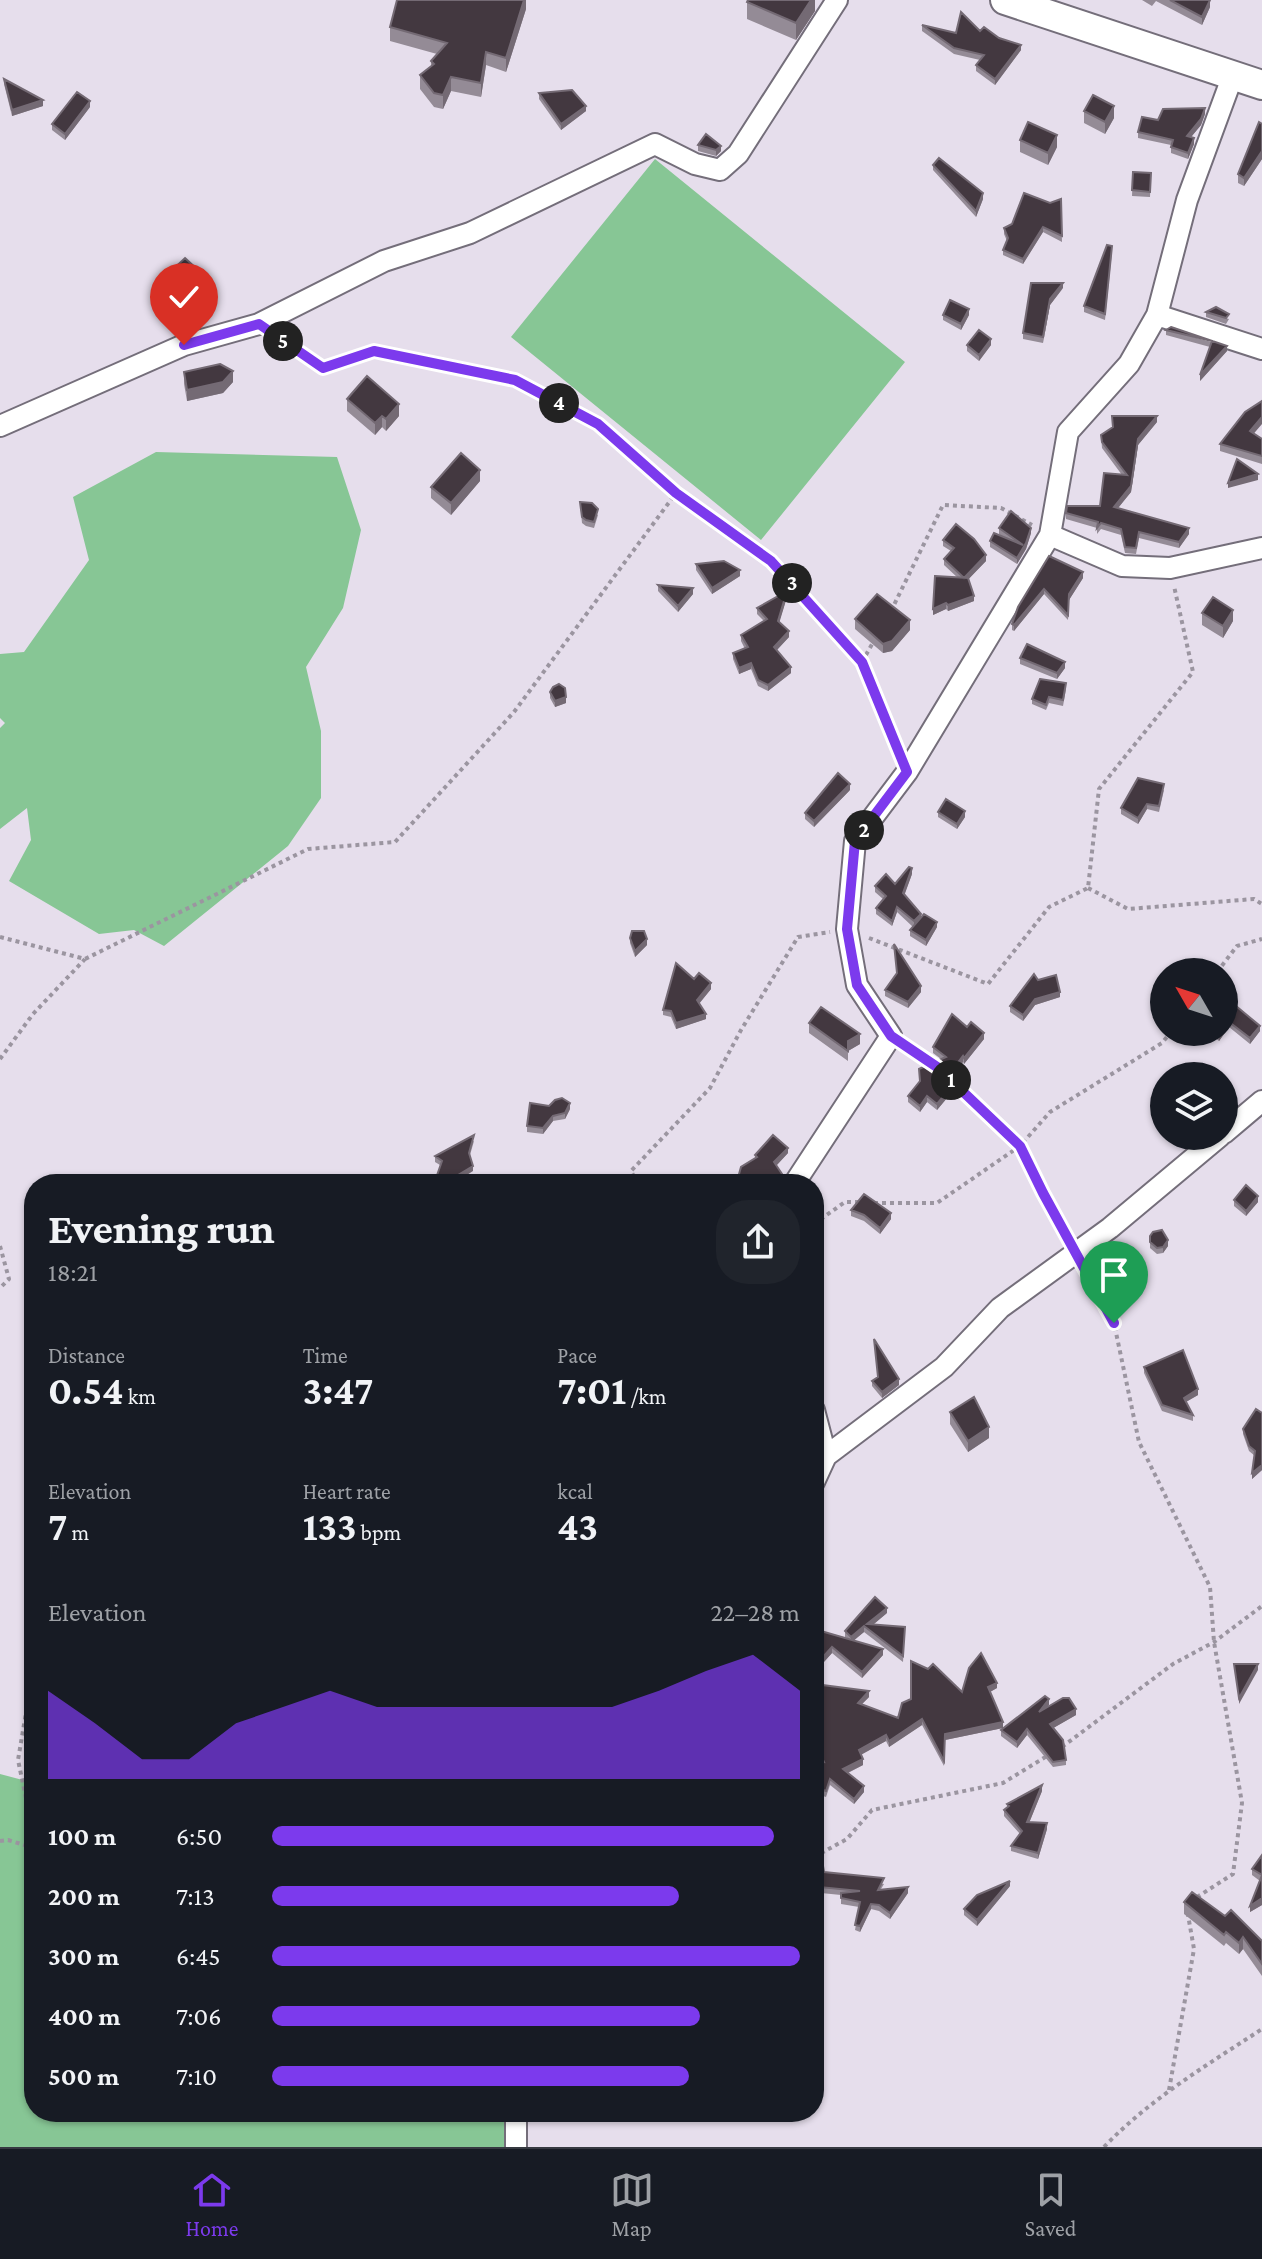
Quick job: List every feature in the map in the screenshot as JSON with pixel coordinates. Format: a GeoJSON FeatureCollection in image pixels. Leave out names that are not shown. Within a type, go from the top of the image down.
{"type":"FeatureCollection","features":[{"type":"Feature","properties":{"kind":"street"},"geometry":{"type":"LineString","coordinates":[[0,426],[184,345],[259,324],[384,261],[470,233],[655,144],[695,164],[720,170],[738,154],[837,0]]}},
{"type":"Feature","properties":{"kind":"street"},"geometry":{"type":"LineString","coordinates":[[1005,0],[1262,85]]}},
{"type":"Feature","properties":{"kind":"street"},"geometry":{"type":"LineString","coordinates":[[801,1174],[891,1036],[857,985],[847,929],[855,841],[907,772],[1050,535],[1068,432],[1129,364],[1157,315],[1187,200],[1233,75]]}},
{"type":"Feature","properties":{"kind":"street"},"geometry":{"type":"LineString","coordinates":[[1157,315],[1262,349]]}},
{"type":"Feature","properties":{"kind":"street"},"geometry":{"type":"LineString","coordinates":[[1050,535],[1122,566],[1170,568],[1262,548]]}},
{"type":"Feature","properties":{"kind":"street"},"geometry":{"type":"LineString","coordinates":[[1238,1121],[1262,1101]]}},
{"type":"Feature","properties":{"kind":"street"},"geometry":{"type":"LineString","coordinates":[[824,1460],[944,1367],[1000,1308],[1110,1228],[1203,1150]]}},
{"type":"Feature","properties":{"kind":"street"},"geometry":{"type":"LineString","coordinates":[[824,1448],[826,1456]]}},
{"type":"Feature","properties":{"kind":"street"},"geometry":{"type":"LineString","coordinates":[[516,2122],[516,2147]]}},
{"type":"Feature","properties":{"kind":"path"},"geometry":{"type":"LineString","coordinates":[[259,324],[323,368],[374,351],[515,380],[598,424],[676,493],[771,561],[862,662],[907,772]]}},
{"type":"Feature","properties":{"kind":"path"},"geometry":{"type":"LineString","coordinates":[[0,1059],[33,1014],[85,959],[308,849],[395,842],[514,712],[676,493]]}},
{"type":"Feature","properties":{"kind":"path"},"geometry":{"type":"LineString","coordinates":[[886,620],[943,505],[1001,508],[1050,535]]}},
{"type":"Feature","properties":{"kind":"path"},"geometry":{"type":"LineString","coordinates":[[1088,888],[1099,789],[1193,672],[1170,568]]}},
{"type":"Feature","properties":{"kind":"path"},"geometry":{"type":"LineString","coordinates":[[862,662],[878,634]]}},
{"type":"Feature","properties":{"kind":"path"},"geometry":{"type":"LineString","coordinates":[[1088,888],[1128,909],[1254,899],[1262,904]]}},
{"type":"Feature","properties":{"kind":"path"},"geometry":{"type":"LineString","coordinates":[[633,1174],[631,1171],[710,1088],[741,1030],[798,937],[847,929],[988,984],[1049,907],[1088,888]]}},
{"type":"Feature","properties":{"kind":"path"},"geometry":{"type":"LineString","coordinates":[[0,937],[85,959]]}},
{"type":"Feature","properties":{"kind":"path"},"geometry":{"type":"LineString","coordinates":[[1228,958],[1237,946],[1262,939]]}},
{"type":"Feature","properties":{"kind":"path"},"geometry":{"type":"LineString","coordinates":[[891,1036],[937,1067]]}},
{"type":"Feature","properties":{"kind":"path"},"geometry":{"type":"LineString","coordinates":[[824,1217],[845,1202],[937,1203],[1020,1146],[1050,1112],[1157,1046]]}},
{"type":"Feature","properties":{"kind":"path"},"geometry":{"type":"LineString","coordinates":[[947,1076],[1020,1146],[1114,1323],[1139,1442],[1210,1587],[1214,1642],[1242,1803],[1241,1816],[1233,1874],[1186,1904],[1194,1949],[1169,2090]]}},
{"type":"Feature","properties":{"kind":"path"},"geometry":{"type":"LineString","coordinates":[[0,1246],[9,1279],[0,1288]]}},
{"type":"Feature","properties":{"kind":"path"},"geometry":{"type":"LineString","coordinates":[[824,1852],[847,1839],[872,1810],[1003,1783],[1059,1749],[1173,1664],[1214,1642],[1262,1606]]}},
{"type":"Feature","properties":{"kind":"path"},"geometry":{"type":"LineString","coordinates":[[24,1725],[18,1760],[24,1788]]}},
{"type":"Feature","properties":{"kind":"path"},"geometry":{"type":"LineString","coordinates":[[0,1841],[24,1845]]}},
{"type":"Feature","properties":{"kind":"path"},"geometry":{"type":"LineString","coordinates":[[1104,2147],[1129,2120],[1169,2090],[1262,2029]]}},
{"type":"Feature","properties":{"kind":"green space"},"geometry":{"type":"Polygon","coordinates":[[[655,159],[905,362],[761,540],[511,337],[655,159]]]}},
{"type":"Feature","properties":{"kind":"green space"},"geometry":{"type":"Polygon","coordinates":[[[156,452],[337,457],[361,530],[343,608],[306,667],[321,731],[321,798],[288,846],[164,946],[134,930],[99,934],[9,881],[31,840],[27,808],[0,829],[0,728],[5,723],[0,718],[0,654],[24,652],[89,560],[73,497],[156,452]]]}},
{"type":"Feature","properties":{"kind":"green space"},"geometry":{"type":"Polygon","coordinates":[[[0,1774],[24,1780],[24,2122],[515,2122],[518,2147],[0,2147],[0,1774]]]}},
{"type":"Feature","properties":{"kind":"building"},"geometry":{"type":"Polygon","coordinates":[[[397,0],[524,0],[506,58],[486,52],[481,83],[451,77],[443,95],[434,93],[420,75],[434,64],[431,61],[447,43],[390,27],[397,0]]]}},
{"type":"Feature","properties":{"kind":"building"},"geometry":{"type":"Polygon","coordinates":[[[748,0],[811,0],[796,23],[748,0]]]}},
{"type":"Feature","properties":{"kind":"building"},"geometry":{"type":"Polygon","coordinates":[[[1170,0],[1210,0],[1202,17],[1170,0]]]}},
{"type":"Feature","properties":{"kind":"building"},"geometry":{"type":"Polygon","coordinates":[[[961,12],[980,31],[984,27],[999,38],[1021,45],[995,79],[976,65],[984,55],[954,48],[922,25],[956,33],[961,12]]]}},
{"type":"Feature","properties":{"kind":"building"},"geometry":{"type":"Polygon","coordinates":[[[4,79],[43,100],[12,110],[4,79]]]}},
{"type":"Feature","properties":{"kind":"building"},"geometry":{"type":"Polygon","coordinates":[[[572,90],[586,106],[561,124],[539,93],[572,90]]]}},
{"type":"Feature","properties":{"kind":"building"},"geometry":{"type":"Polygon","coordinates":[[[77,92],[90,101],[65,134],[52,124],[77,92]]]}},
{"type":"Feature","properties":{"kind":"building"},"geometry":{"type":"Polygon","coordinates":[[[1093,95],[1114,106],[1105,122],[1084,111],[1093,95]]]}},
{"type":"Feature","properties":{"kind":"building"},"geometry":{"type":"Polygon","coordinates":[[[1205,108],[1201,119],[1187,136],[1194,138],[1188,153],[1171,147],[1173,140],[1138,132],[1142,117],[1158,120],[1163,109],[1205,108]]]}},
{"type":"Feature","properties":{"kind":"building"},"geometry":{"type":"Polygon","coordinates":[[[1028,122],[1057,135],[1048,153],[1020,140],[1028,122]]]}},
{"type":"Feature","properties":{"kind":"building"},"geometry":{"type":"Polygon","coordinates":[[[1259,122],[1262,124],[1262,151],[1244,178],[1238,174],[1259,122]]]}},
{"type":"Feature","properties":{"kind":"building"},"geometry":{"type":"Polygon","coordinates":[[[706,134],[721,146],[716,150],[698,145],[706,134]]]}},
{"type":"Feature","properties":{"kind":"building"},"geometry":{"type":"Polygon","coordinates":[[[939,158],[983,193],[976,211],[933,165],[939,158]]]}},
{"type":"Feature","properties":{"kind":"building"},"geometry":{"type":"Polygon","coordinates":[[[1133,172],[1151,173],[1150,192],[1132,190],[1133,172]]]}},
{"type":"Feature","properties":{"kind":"building"},"geometry":{"type":"Polygon","coordinates":[[[1024,193],[1050,203],[1061,199],[1062,236],[1043,227],[1023,259],[1003,250],[1008,238],[1004,228],[1012,224],[1024,193]]]}},
{"type":"Feature","properties":{"kind":"building"},"geometry":{"type":"Polygon","coordinates":[[[1107,245],[1112,246],[1105,314],[1084,306],[1107,245]]]}},
{"type":"Feature","properties":{"kind":"building"},"geometry":{"type":"Polygon","coordinates":[[[185,258],[199,271],[180,291],[167,275],[185,258]]]}},
{"type":"Feature","properties":{"kind":"building"},"geometry":{"type":"Polygon","coordinates":[[[1031,283],[1063,283],[1050,299],[1043,337],[1023,333],[1031,283]]]}},
{"type":"Feature","properties":{"kind":"building"},"geometry":{"type":"Polygon","coordinates":[[[950,300],[969,309],[961,324],[943,315],[950,300]]]}},
{"type":"Feature","properties":{"kind":"building"},"geometry":{"type":"Polygon","coordinates":[[[1216,307],[1229,314],[1226,318],[1206,312],[1216,307]]]}},
{"type":"Feature","properties":{"kind":"building"},"geometry":{"type":"Polygon","coordinates":[[[1171,327],[1227,346],[1200,375],[1212,341],[1166,330],[1171,327]]]}},
{"type":"Feature","properties":{"kind":"building"},"geometry":{"type":"Polygon","coordinates":[[[979,330],[991,339],[979,355],[967,345],[979,330]]]}},
{"type":"Feature","properties":{"kind":"building"},"geometry":{"type":"Polygon","coordinates":[[[220,364],[233,371],[223,382],[187,390],[184,372],[220,364]]]}},
{"type":"Feature","properties":{"kind":"building"},"geometry":{"type":"Polygon","coordinates":[[[367,376],[399,404],[386,419],[382,416],[375,423],[347,399],[367,376]]]}},
{"type":"Feature","properties":{"kind":"building"},"geometry":{"type":"Polygon","coordinates":[[[1262,401],[1262,417],[1250,431],[1262,439],[1262,456],[1220,444],[1245,412],[1262,401]]]}},
{"type":"Feature","properties":{"kind":"building"},"geometry":{"type":"Polygon","coordinates":[[[1112,416],[1157,416],[1138,439],[1131,486],[1114,507],[1189,528],[1179,542],[1139,532],[1136,548],[1125,547],[1121,529],[1101,523],[1097,528],[1098,522],[1066,513],[1067,506],[1100,506],[1104,473],[1127,475],[1102,442],[1101,435],[1113,427],[1112,416]]]}},
{"type":"Feature","properties":{"kind":"building"},"geometry":{"type":"Polygon","coordinates":[[[461,453],[480,470],[451,503],[431,487],[461,453]]]}},
{"type":"Feature","properties":{"kind":"building"},"geometry":{"type":"Polygon","coordinates":[[[1237,459],[1258,474],[1228,483],[1237,459]]]}},
{"type":"Feature","properties":{"kind":"building"},"geometry":{"type":"Polygon","coordinates":[[[580,502],[592,503],[598,509],[594,522],[582,517],[580,502]]]}},
{"type":"Feature","properties":{"kind":"building"},"geometry":{"type":"Polygon","coordinates":[[[1011,511],[1031,528],[1017,558],[990,541],[994,533],[1023,545],[999,528],[1011,511]]]}},
{"type":"Feature","properties":{"kind":"building"},"geometry":{"type":"Polygon","coordinates":[[[956,524],[974,539],[986,555],[964,578],[944,559],[954,548],[943,540],[956,524]]]}},
{"type":"Feature","properties":{"kind":"building"},"geometry":{"type":"Polygon","coordinates":[[[1049,556],[1083,572],[1069,594],[1068,615],[1044,589],[1012,624],[1018,607],[1049,556]]]}},
{"type":"Feature","properties":{"kind":"building"},"geometry":{"type":"Polygon","coordinates":[[[724,561],[740,570],[712,588],[696,564],[724,561]]]}},
{"type":"Feature","properties":{"kind":"building"},"geometry":{"type":"Polygon","coordinates":[[[935,576],[968,578],[974,596],[933,609],[935,576]]]}},
{"type":"Feature","properties":{"kind":"building"},"geometry":{"type":"Polygon","coordinates":[[[658,585],[693,588],[678,606],[658,585]]]}},
{"type":"Feature","properties":{"kind":"building"},"geometry":{"type":"Polygon","coordinates":[[[787,591],[778,621],[789,631],[774,647],[791,667],[768,685],[758,680],[751,663],[739,668],[733,653],[748,647],[741,635],[767,619],[757,608],[787,591]]]}},
{"type":"Feature","properties":{"kind":"building"},"geometry":{"type":"Polygon","coordinates":[[[877,594],[910,620],[892,641],[883,644],[855,619],[877,594]]]}},
{"type":"Feature","properties":{"kind":"building"},"geometry":{"type":"Polygon","coordinates":[[[1213,597],[1233,610],[1223,626],[1202,613],[1213,597]]]}},
{"type":"Feature","properties":{"kind":"building"},"geometry":{"type":"Polygon","coordinates":[[[1027,644],[1065,662],[1057,673],[1020,658],[1027,644]]]}},
{"type":"Feature","properties":{"kind":"building"},"geometry":{"type":"Polygon","coordinates":[[[1040,679],[1066,683],[1063,700],[1049,697],[1046,705],[1032,699],[1040,679]]]}},
{"type":"Feature","properties":{"kind":"building"},"geometry":{"type":"Polygon","coordinates":[[[559,684],[565,688],[566,697],[555,701],[550,692],[559,684]]]}},
{"type":"Feature","properties":{"kind":"building"},"geometry":{"type":"Polygon","coordinates":[[[838,773],[850,784],[814,821],[805,813],[838,773]]]}},
{"type":"Feature","properties":{"kind":"building"},"geometry":{"type":"Polygon","coordinates":[[[1138,778],[1164,784],[1159,806],[1147,804],[1138,818],[1121,808],[1138,778]]]}},
{"type":"Feature","properties":{"kind":"building"},"geometry":{"type":"Polygon","coordinates":[[[946,799],[965,811],[957,824],[938,812],[946,799]]]}},
{"type":"Feature","properties":{"kind":"building"},"geometry":{"type":"Polygon","coordinates":[[[909,867],[912,868],[903,893],[921,914],[914,921],[897,907],[892,921],[876,908],[886,896],[875,886],[886,874],[895,884],[909,867]]]}},
{"type":"Feature","properties":{"kind":"building"},"geometry":{"type":"Polygon","coordinates":[[[924,914],[937,922],[926,940],[910,930],[924,914]]]}},
{"type":"Feature","properties":{"kind":"building"},"geometry":{"type":"Polygon","coordinates":[[[632,931],[644,931],[647,939],[635,951],[630,938],[632,931]]]}},
{"type":"Feature","properties":{"kind":"building"},"geometry":{"type":"Polygon","coordinates":[[[894,944],[921,986],[908,1002],[885,990],[897,973],[894,944]]]}},
{"type":"Feature","properties":{"kind":"building"},"geometry":{"type":"Polygon","coordinates":[[[676,963],[694,979],[699,973],[711,983],[697,1000],[706,1014],[676,1023],[671,1011],[663,1010],[676,963]]]}},
{"type":"Feature","properties":{"kind":"building"},"geometry":{"type":"Polygon","coordinates":[[[1034,974],[1038,980],[1056,975],[1060,992],[1035,999],[1023,1015],[1010,1006],[1034,974]]]}},
{"type":"Feature","properties":{"kind":"building"},"geometry":{"type":"Polygon","coordinates":[[[821,1007],[860,1034],[848,1041],[848,1051],[809,1023],[821,1007]]]}},
{"type":"Feature","properties":{"kind":"building"},"geometry":{"type":"Polygon","coordinates":[[[1238,1008],[1260,1026],[1250,1038],[1238,1029],[1238,1008]]]}},
{"type":"Feature","properties":{"kind":"building"},"geometry":{"type":"Polygon","coordinates":[[[952,1014],[967,1027],[971,1022],[984,1033],[940,1086],[947,1092],[937,1104],[927,1096],[920,1106],[908,1096],[920,1081],[919,1069],[946,1057],[933,1047],[952,1014]]]}},
{"type":"Feature","properties":{"kind":"building"},"geometry":{"type":"Polygon","coordinates":[[[562,1098],[570,1103],[565,1113],[553,1116],[543,1128],[527,1126],[530,1103],[549,1106],[562,1098]]]}},
{"type":"Feature","properties":{"kind":"building"},"geometry":{"type":"Polygon","coordinates":[[[474,1135],[469,1153],[473,1166],[460,1174],[437,1174],[442,1161],[435,1156],[474,1135]]]}},
{"type":"Feature","properties":{"kind":"building"},"geometry":{"type":"Polygon","coordinates":[[[773,1135],[788,1148],[774,1162],[782,1174],[739,1174],[741,1167],[757,1157],[755,1155],[773,1135]]]}},
{"type":"Feature","properties":{"kind":"building"},"geometry":{"type":"Polygon","coordinates":[[[1246,1185],[1258,1196],[1246,1211],[1234,1200],[1246,1185]]]}},
{"type":"Feature","properties":{"kind":"building"},"geometry":{"type":"Polygon","coordinates":[[[864,1194],[891,1213],[880,1228],[864,1215],[851,1210],[864,1194]]]}},
{"type":"Feature","properties":{"kind":"building"},"geometry":{"type":"Polygon","coordinates":[[[1162,1230],[1168,1240],[1163,1247],[1157,1248],[1150,1242],[1150,1236],[1162,1230]]]}},
{"type":"Feature","properties":{"kind":"building"},"geometry":{"type":"Polygon","coordinates":[[[874,1339],[899,1379],[882,1392],[872,1381],[878,1377],[874,1339]]]}},
{"type":"Feature","properties":{"kind":"building"},"geometry":{"type":"Polygon","coordinates":[[[1183,1350],[1198,1389],[1184,1398],[1193,1415],[1162,1405],[1144,1367],[1183,1350]]]}},
{"type":"Feature","properties":{"kind":"building"},"geometry":{"type":"Polygon","coordinates":[[[974,1397],[989,1427],[968,1441],[950,1412],[974,1397]]]}},
{"type":"Feature","properties":{"kind":"building"},"geometry":{"type":"Polygon","coordinates":[[[1256,1409],[1262,1413],[1262,1465],[1252,1473],[1255,1451],[1249,1446],[1243,1429],[1256,1409]]]}},
{"type":"Feature","properties":{"kind":"building"},"geometry":{"type":"Polygon","coordinates":[[[875,1597],[887,1608],[867,1624],[905,1627],[903,1656],[864,1626],[851,1637],[845,1631],[875,1597]]]}},
{"type":"Feature","properties":{"kind":"building"},"geometry":{"type":"Polygon","coordinates":[[[824,1632],[883,1649],[862,1672],[832,1647],[824,1656],[824,1632]]]}},
{"type":"Feature","properties":{"kind":"building"},"geometry":{"type":"Polygon","coordinates":[[[981,1653],[997,1683],[988,1687],[1003,1722],[945,1734],[944,1761],[922,1719],[889,1741],[886,1735],[859,1750],[863,1759],[843,1769],[864,1786],[854,1799],[830,1779],[824,1790],[824,1685],[869,1691],[858,1703],[898,1718],[902,1703],[911,1699],[911,1661],[928,1669],[933,1664],[962,1692],[969,1668],[981,1653]]]}},
{"type":"Feature","properties":{"kind":"building"},"geometry":{"type":"Polygon","coordinates":[[[1234,1664],[1258,1664],[1239,1698],[1234,1664]]]}},
{"type":"Feature","properties":{"kind":"building"},"geometry":{"type":"Polygon","coordinates":[[[1045,1696],[1049,1699],[1039,1712],[1063,1698],[1069,1698],[1076,1709],[1050,1724],[1063,1740],[1066,1760],[1053,1762],[1027,1729],[1017,1742],[1001,1730],[1045,1696]]]}},
{"type":"Feature","properties":{"kind":"building"},"geometry":{"type":"Polygon","coordinates":[[[1042,1785],[1027,1822],[1047,1823],[1038,1853],[1011,1846],[1022,1831],[1004,1810],[1009,1806],[1007,1804],[1042,1785]]]}},
{"type":"Feature","properties":{"kind":"building"},"geometry":{"type":"Polygon","coordinates":[[[1262,1855],[1262,1875],[1252,1869],[1262,1855]]]}},
{"type":"Feature","properties":{"kind":"building"},"geometry":{"type":"Polygon","coordinates":[[[824,1872],[884,1878],[878,1890],[908,1887],[890,1913],[879,1905],[871,1904],[860,1926],[855,1925],[860,1902],[841,1898],[841,1893],[860,1891],[824,1887],[824,1872]]]}},
{"type":"Feature","properties":{"kind":"building"},"geometry":{"type":"Polygon","coordinates":[[[1262,1875],[1262,1898],[1250,1906],[1262,1875]]]}},
{"type":"Feature","properties":{"kind":"building"},"geometry":{"type":"Polygon","coordinates":[[[1010,1881],[977,1920],[964,1909],[977,1895],[1010,1881]]]}},
{"type":"Feature","properties":{"kind":"building"},"geometry":{"type":"Polygon","coordinates":[[[1192,1892],[1225,1916],[1231,1910],[1262,1941],[1262,1964],[1243,1937],[1239,1943],[1226,1932],[1224,1935],[1184,1902],[1192,1892]]]}},
{"type":"Feature","properties":{"kind":"route"},"geometry":{"type":"LineString","coordinates":[[184,345],[259,324],[323,368],[374,351],[515,380],[598,424],[676,493],[771,561],[862,662],[907,772],[855,841],[847,929],[857,985],[891,1036],[937,1067],[1020,1146],[1114,1323]]}}]}
